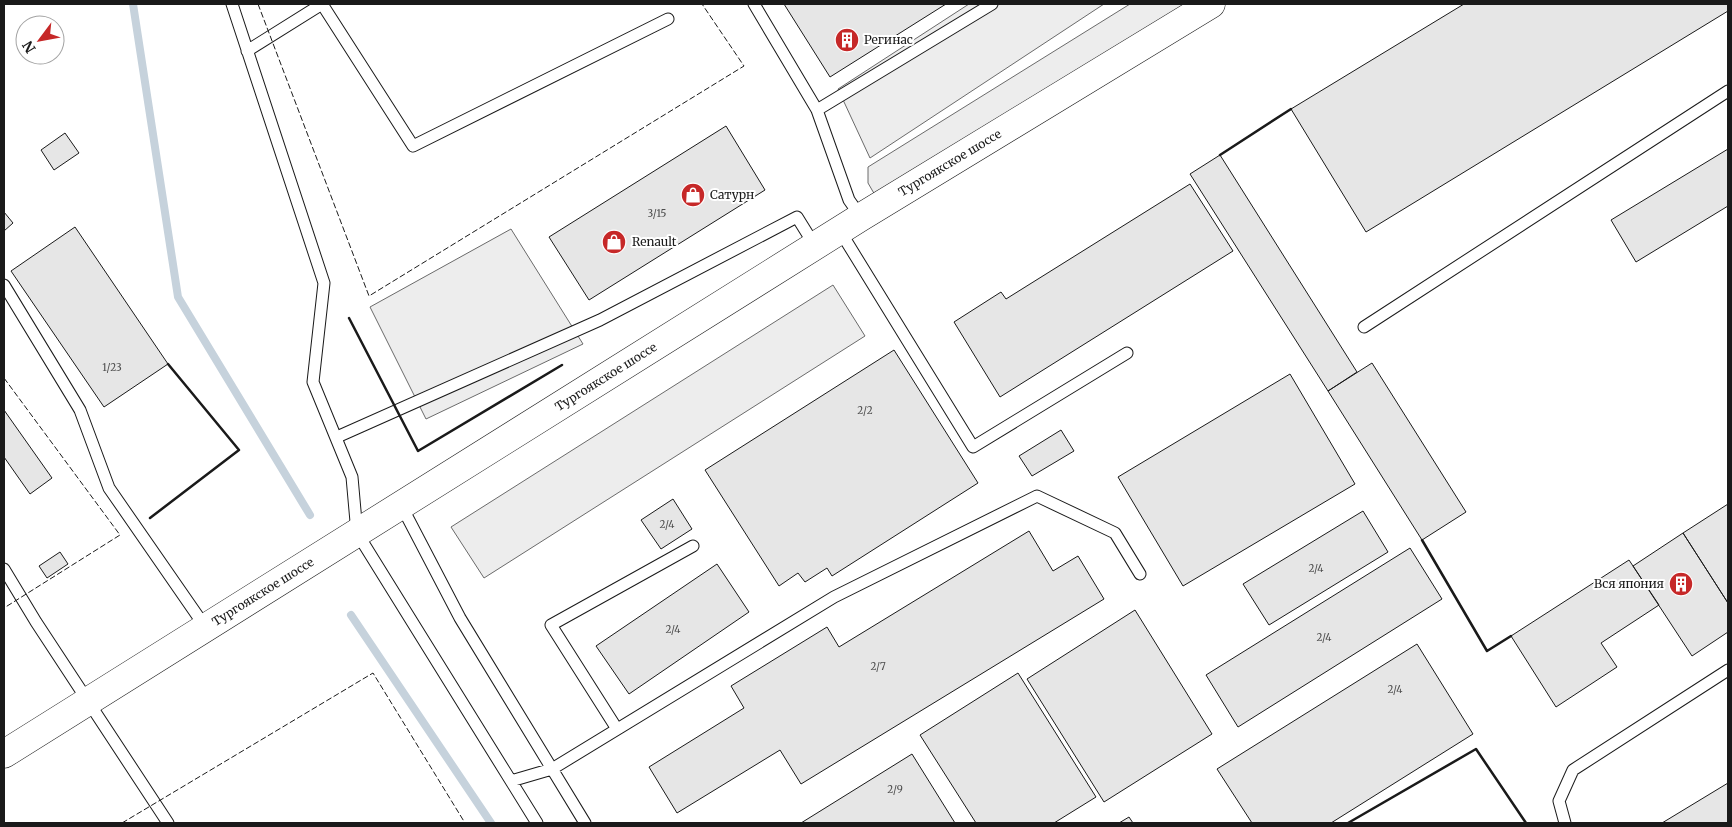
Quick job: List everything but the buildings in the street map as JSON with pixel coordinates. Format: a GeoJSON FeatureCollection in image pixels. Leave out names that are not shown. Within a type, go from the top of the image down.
{"type":"FeatureCollection","features":[{"type":"Feature","properties":{"kind":"main road","name":"Тургоякское шоссе"},"geometry":{"type":"LineString","coordinates":[[4,754],[850,224],[1211,4]]}},
{"type":"Feature","properties":{"kind":"lane"},"geometry":{"type":"LineString","coordinates":[[232,4],[324,283],[313,382],[337,436],[352,477],[357,533],[537,823]]}},
{"type":"Feature","properties":{"kind":"lane"},"geometry":{"type":"LineString","coordinates":[[248,51],[322,4],[413,146],[668,19]]}},
{"type":"Feature","properties":{"kind":"lane"},"geometry":{"type":"LineString","coordinates":[[754,4],[817,110],[850,200],[850,224],[973,447],[1127,353]]}},
{"type":"Feature","properties":{"kind":"lane"},"geometry":{"type":"LineString","coordinates":[[817,110],[992,4]]}},
{"type":"Feature","properties":{"kind":"lane"},"geometry":{"type":"LineString","coordinates":[[1364,327],[1728,91]]}},
{"type":"Feature","properties":{"kind":"lane"},"geometry":{"type":"LineString","coordinates":[[337,436],[600,320],[797,217],[815,246]]}},
{"type":"Feature","properties":{"kind":"lane"},"geometry":{"type":"LineString","coordinates":[[4,285],[80,410],[109,488],[206,628]]}},
{"type":"Feature","properties":{"kind":"lane"},"geometry":{"type":"LineString","coordinates":[[511,781],[552,769],[834,597],[1037,496],[1115,533],[1140,574]]}},
{"type":"Feature","properties":{"kind":"lane"},"geometry":{"type":"LineString","coordinates":[[401,505],[460,618],[585,823]]}},
{"type":"Feature","properties":{"kind":"lane"},"geometry":{"type":"LineString","coordinates":[[617,730],[551,625],[693,546]]}},
{"type":"Feature","properties":{"kind":"lane"},"geometry":{"type":"LineString","coordinates":[[4,568],[88,702],[168,823]]}},
{"type":"Feature","properties":{"kind":"lane"},"geometry":{"type":"LineString","coordinates":[[1565,823],[1559,801],[1573,770],[1728,670]]}},
{"type":"Feature","properties":{"kind":"shaded area"},"geometry":{"type":"Polygon","coordinates":[[[969,4],[1104,4],[870,158],[838,89],[969,4]]]}},
{"type":"Feature","properties":{"kind":"shaded area"},"geometry":{"type":"Polygon","coordinates":[[[1130,4],[1193,4],[879,202],[868,183],[868,167],[1130,4]]]}},
{"type":"Feature","properties":{"kind":"shaded area"},"geometry":{"type":"Polygon","coordinates":[[[511,229],[583,344],[426,419],[370,307],[511,229]]]}},
{"type":"Feature","properties":{"kind":"shaded area"},"geometry":{"type":"Polygon","coordinates":[[[833,285],[865,336],[484,578],[451,527],[833,285]]]}},
{"type":"Feature","properties":{"kind":"waterway"},"geometry":{"type":"LineString","coordinates":[[133,4],[178,297],[310,515]]}},
{"type":"Feature","properties":{"kind":"waterway"},"geometry":{"type":"LineString","coordinates":[[351,615],[491,823]]}},
{"type":"Feature","properties":{"kind":"fence"},"geometry":{"type":"LineString","coordinates":[[258,4],[369,296],[744,66],[702,4]]}},
{"type":"Feature","properties":{"kind":"fence"},"geometry":{"type":"LineString","coordinates":[[4,378],[120,535],[4,608]]}},
{"type":"Feature","properties":{"kind":"fence"},"geometry":{"type":"LineString","coordinates":[[122,823],[373,673],[465,823]]}},
{"type":"Feature","properties":{"kind":"wall"},"geometry":{"type":"LineString","coordinates":[[1220,155],[1291,109]]}},
{"type":"Feature","properties":{"kind":"wall"},"geometry":{"type":"LineString","coordinates":[[349,318],[418,451],[562,365]]}},
{"type":"Feature","properties":{"kind":"wall"},"geometry":{"type":"LineString","coordinates":[[150,518],[239,450],[168,364]]}},
{"type":"Feature","properties":{"kind":"wall"},"geometry":{"type":"LineString","coordinates":[[1422,540],[1487,651],[1511,636]]}},
{"type":"Feature","properties":{"kind":"wall"},"geometry":{"type":"LineString","coordinates":[[1348,823],[1476,749],[1526,823]]}},
{"type":"Feature","properties":{"kind":"place","name":"Регинас"},"geometry":{"type":"Point","coordinates":[847,40]}},
{"type":"Feature","properties":{"kind":"place","name":"Сатурн"},"geometry":{"type":"Point","coordinates":[693,195]}},
{"type":"Feature","properties":{"kind":"place","name":"Renault"},"geometry":{"type":"Point","coordinates":[614,242]}},
{"type":"Feature","properties":{"kind":"place","name":"Вся япония"},"geometry":{"type":"Point","coordinates":[1681,584]}}]}
